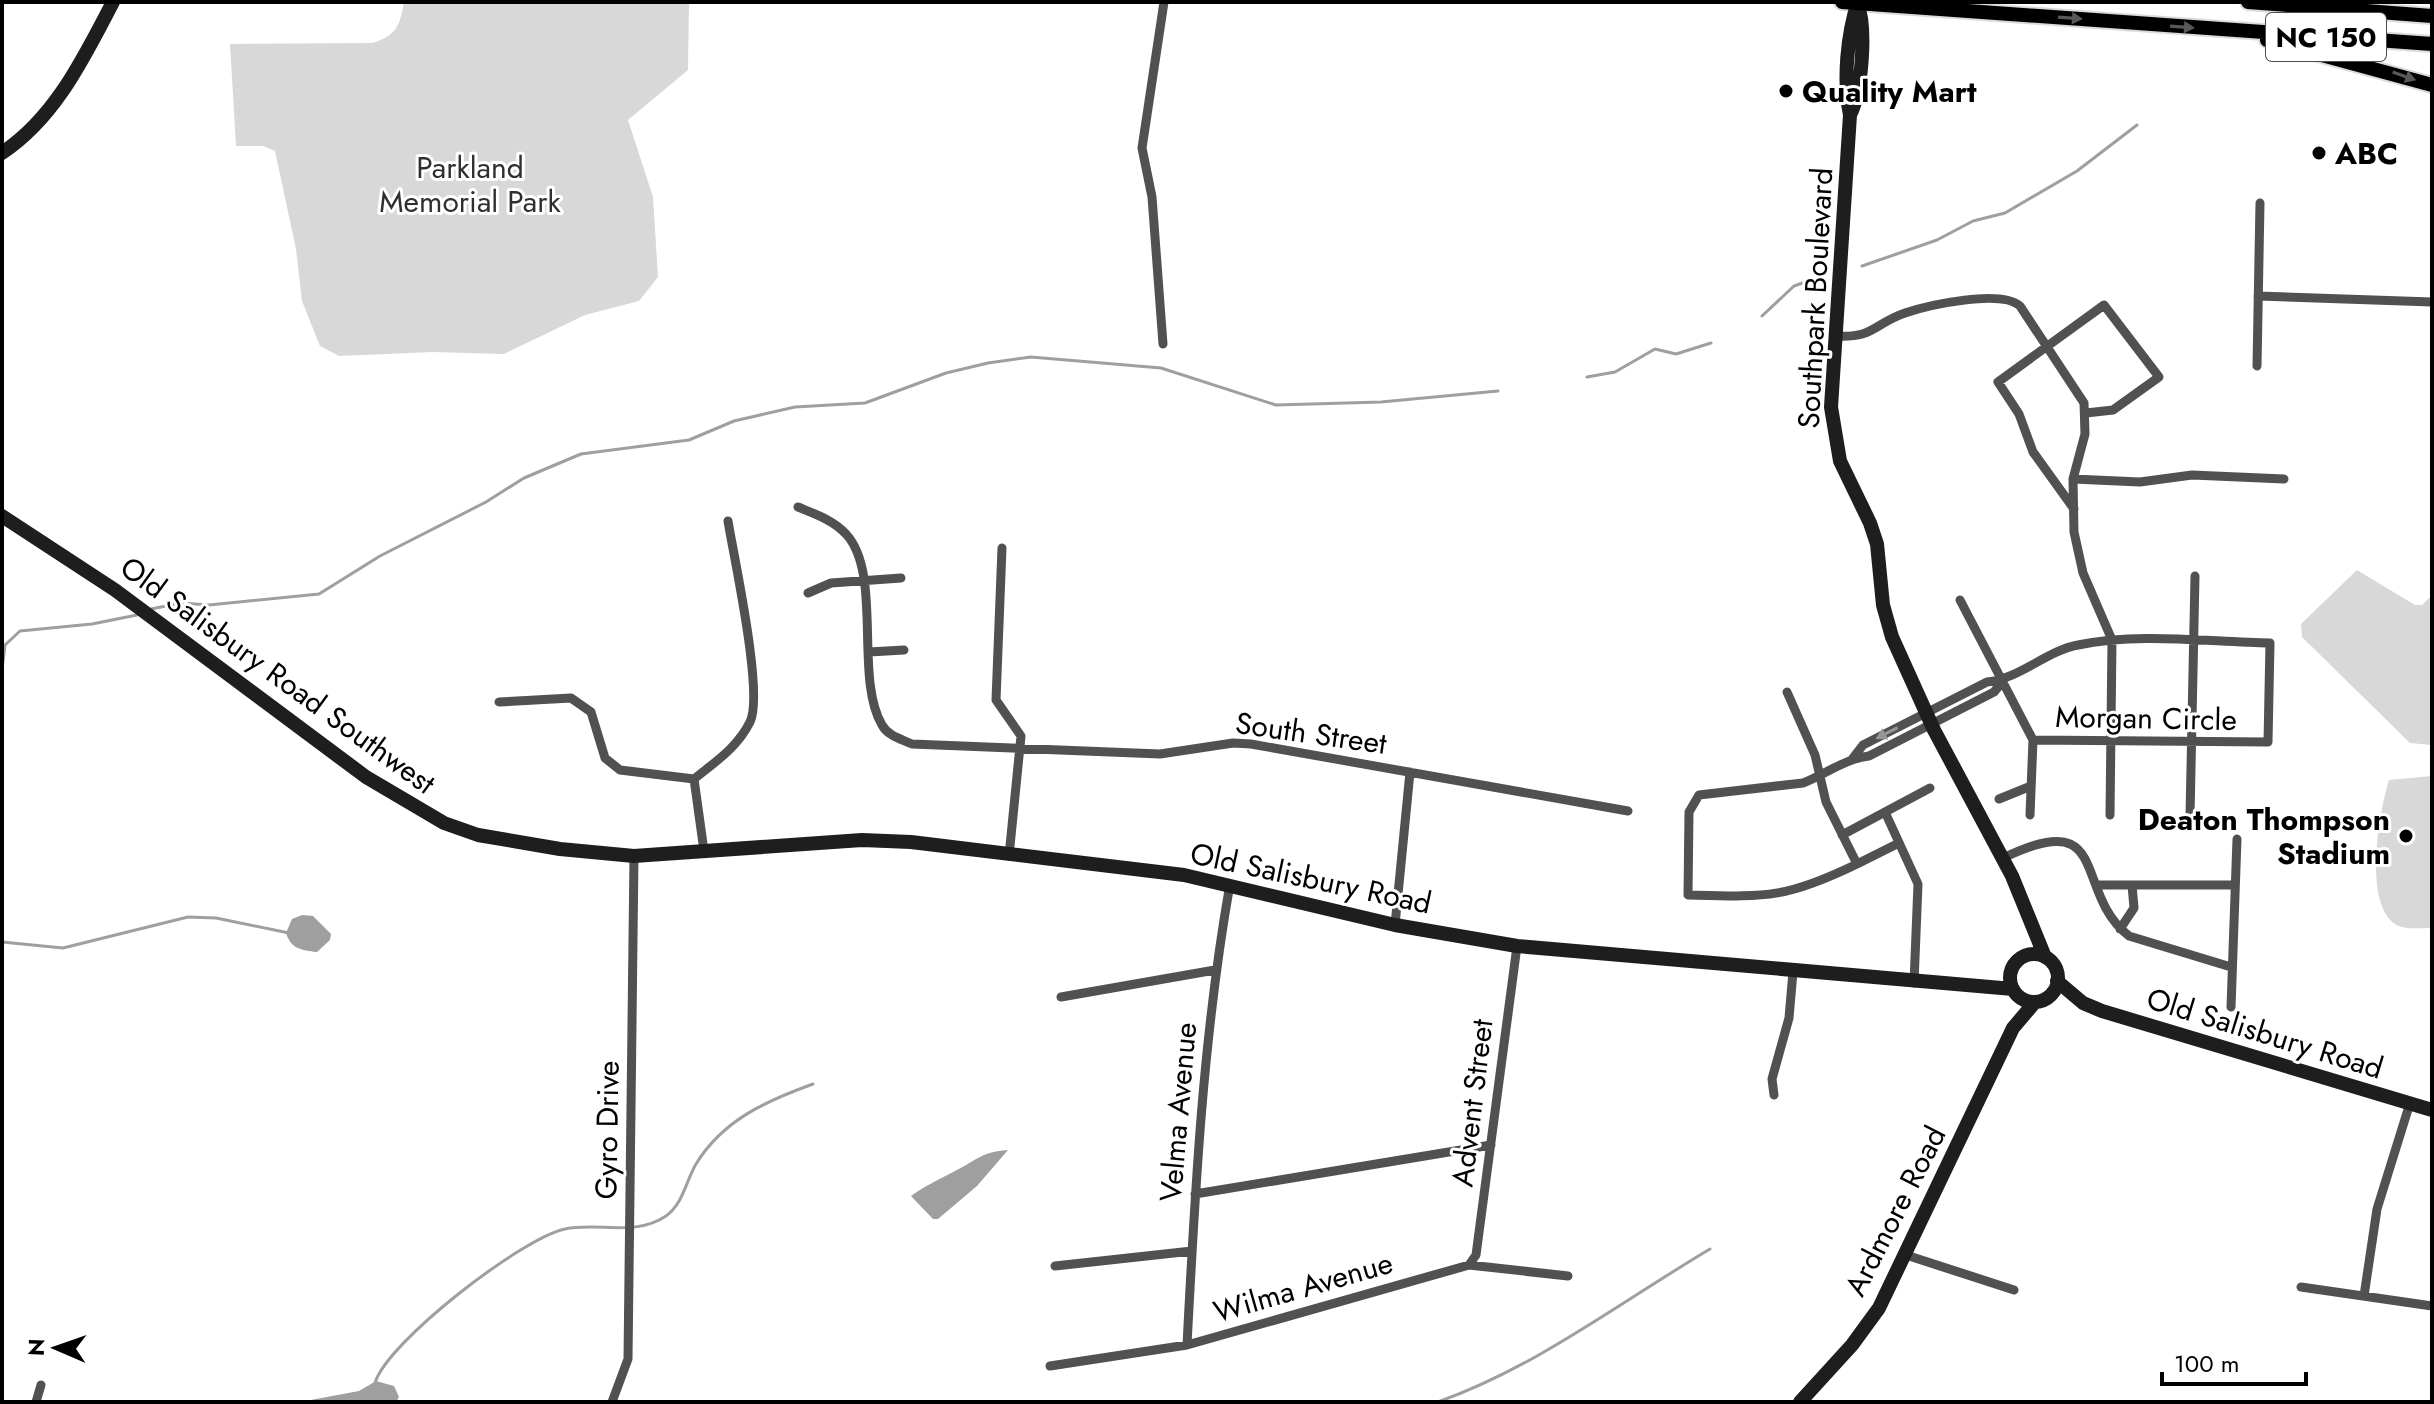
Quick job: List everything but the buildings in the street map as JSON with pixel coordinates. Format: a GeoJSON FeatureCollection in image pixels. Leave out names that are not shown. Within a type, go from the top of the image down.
{"type":"FeatureCollection","features":[{"type":"Feature","properties":{"kind":"main road"},"geometry":{"type":"LineString","coordinates":[[2,153],[50,109],[76,73],[113,2]]}},
{"type":"Feature","properties":{"kind":"main road","name":"NC 150"},"geometry":{"type":"LineString","coordinates":[[1842,2],[2432,44]]}},
{"type":"Feature","properties":{"kind":"main road","name":"Southpark Boulevard"},"geometry":{"type":"LineString","coordinates":[[1858,2],[1862,14],[1857,102],[1850,115],[1831,407],[1834,442],[1870,523],[1880,565],[1883,605],[1892,637],[1928,718],[2003,858],[2045,957]]}},
{"type":"Feature","properties":{"kind":"main road","name":"NC 150"},"geometry":{"type":"LineString","coordinates":[[2248,2],[2432,16]]}},
{"type":"Feature","properties":{"kind":"main road"},"geometry":{"type":"LineString","coordinates":[[2220,30],[2393,72],[2432,85]]}},
{"type":"Feature","properties":{"kind":"main road","name":"Old Salisbury Road Southwest"},"geometry":{"type":"LineString","coordinates":[[2,516],[115,590],[408,805],[478,835],[560,849],[634,856]]}},
{"type":"Feature","properties":{"kind":"main road","name":"Old Salisbury Road"},"geometry":{"type":"LineString","coordinates":[[634,856],[862,840],[1184,875],[1395,925],[1517,946],[1976,987],[2040,1000],[2083,1003],[2432,1110]]}},
{"type":"Feature","properties":{"kind":"main road"},"geometry":{"type":"LineString","coordinates":[[2016,993],[2011,974],[2024,956],[2029,922]]}},
{"type":"Feature","properties":{"kind":"main road"},"geometry":{"type":"LineString","coordinates":[[2024,956],[2045,957]]}},
{"type":"Feature","properties":{"kind":"main road","name":"Old Salisbury Road"},"geometry":{"type":"LineString","coordinates":[[2045,957],[2055,967],[2057,981],[2083,1003]]}},
{"type":"Feature","properties":{"kind":"main road","name":"Old Salisbury Road"},"geometry":{"type":"LineString","coordinates":[[1976,987],[2011,974]]}},
{"type":"Feature","properties":{"kind":"main road"},"geometry":{"type":"LineString","coordinates":[[2040,1000],[2057,981]]}},
{"type":"Feature","properties":{"kind":"main road","name":"Ardmore Road"},"geometry":{"type":"LineString","coordinates":[[2013,1028],[2016,993]]}},
{"type":"Feature","properties":{"kind":"main road","name":"Ardmore Road"},"geometry":{"type":"LineString","coordinates":[[1800,1402],[1879,1308],[2013,1028],[2040,1000]]}},
{"type":"Feature","properties":{"kind":"street"},"geometry":{"type":"LineString","coordinates":[[1163,344],[1152,197],[1142,148],[1164,2]]}},
{"type":"Feature","properties":{"kind":"street"},"geometry":{"type":"LineString","coordinates":[[2257,366],[2260,203]]}},
{"type":"Feature","properties":{"kind":"street"},"geometry":{"type":"LineString","coordinates":[[2258,296],[2432,302]]}},
{"type":"Feature","properties":{"kind":"street"},"geometry":{"type":"LineString","coordinates":[[1836,336],[1859,338],[1904,313],[1998,297],[2013,300],[2080,394],[2086,413],[2085,434],[2073,479],[2077,553],[2112,640],[2110,815]]}},
{"type":"Feature","properties":{"kind":"street"},"geometry":{"type":"LineString","coordinates":[[2074,509],[2033,452],[2019,414],[1998,382],[2104,305],[2159,377],[2113,410],[2086,413]]}},
{"type":"Feature","properties":{"kind":"street"},"geometry":{"type":"LineString","coordinates":[[2073,479],[2140,482],[2192,475],[2284,479]]}},
{"type":"Feature","properties":{"kind":"street"},"geometry":{"type":"LineString","coordinates":[[798,507],[826,519],[845,533],[858,556],[869,652],[904,650]]}},
{"type":"Feature","properties":{"kind":"street"},"geometry":{"type":"LineString","coordinates":[[499,702],[571,698],[591,712],[605,758],[620,770],[694,779],[733,749],[752,720],[751,670],[728,521]]}},
{"type":"Feature","properties":{"kind":"street"},"geometry":{"type":"LineString","coordinates":[[1002,548],[996,700],[1021,736],[1009,856]]}},
{"type":"Feature","properties":{"kind":"street"},"geometry":{"type":"LineString","coordinates":[[2190,816],[2195,576]]}},
{"type":"Feature","properties":{"kind":"street"},"geometry":{"type":"LineString","coordinates":[[808,593],[831,583],[901,578]]}},
{"type":"Feature","properties":{"kind":"street"},"geometry":{"type":"LineString","coordinates":[[1960,600],[2033,740],[2030,815]]}},
{"type":"Feature","properties":{"kind":"street","name":"Morgan Circle"},"geometry":{"type":"LineString","coordinates":[[1857,864],[1812,885],[1780,895],[1688,895],[1689,812],[1697,797],[1713,792],[1782,788],[1822,774],[1853,758],[1869,756],[1967,692],[1987,682],[2004,680],[2074,645],[2112,640],[2270,643],[2268,742],[2033,740]]}},
{"type":"Feature","properties":{"kind":"street","name":"South Street"},"geometry":{"type":"LineString","coordinates":[[869,652],[874,705],[882,726],[891,735],[912,744],[1160,754],[1242,743],[1628,811]]}},
{"type":"Feature","properties":{"kind":"street","name":"Morgan Circle"},"geometry":{"type":"LineString","coordinates":[[1928,718],[1973,703],[1994,692],[2004,680]]}},
{"type":"Feature","properties":{"kind":"street"},"geometry":{"type":"LineString","coordinates":[[1787,692],[1822,774],[1826,802],[1857,864],[1899,843]]}},
{"type":"Feature","properties":{"kind":"street"},"geometry":{"type":"LineString","coordinates":[[1967,692],[1973,703]]}},
{"type":"Feature","properties":{"kind":"street"},"geometry":{"type":"LineString","coordinates":[[1395,925],[1410,772]]}},
{"type":"Feature","properties":{"kind":"street"},"geometry":{"type":"LineString","coordinates":[[694,779],[704,851]]}},
{"type":"Feature","properties":{"kind":"street"},"geometry":{"type":"LineString","coordinates":[[1999,799],[2031,786]]}},
{"type":"Feature","properties":{"kind":"street"},"geometry":{"type":"LineString","coordinates":[[1842,835],[1930,788]]}},
{"type":"Feature","properties":{"kind":"street"},"geometry":{"type":"LineString","coordinates":[[1885,812],[1918,884],[1914,983]]}},
{"type":"Feature","properties":{"kind":"street"},"geometry":{"type":"LineString","coordinates":[[2231,1007],[2237,839]]}},
{"type":"Feature","properties":{"kind":"street"},"geometry":{"type":"LineString","coordinates":[[2003,858],[2035,843],[2058,840],[2078,849],[2097,885],[2104,908],[2129,936],[2231,967]]}},
{"type":"Feature","properties":{"kind":"street","name":"Gyro Drive"},"geometry":{"type":"LineString","coordinates":[[612,1402],[628,1359],[634,856]]}},
{"type":"Feature","properties":{"kind":"street","name":"Velma Avenue"},"geometry":{"type":"LineString","coordinates":[[1187,1345],[1195,1194],[1215,970],[1230,884]]}},
{"type":"Feature","properties":{"kind":"street"},"geometry":{"type":"LineString","coordinates":[[2097,885],[2235,885]]}},
{"type":"Feature","properties":{"kind":"street"},"geometry":{"type":"LineString","coordinates":[[2120,929],[2134,908],[2132,885]]}},
{"type":"Feature","properties":{"kind":"street","name":"Advent Street"},"geometry":{"type":"LineString","coordinates":[[1469,1265],[1476,1255],[1517,946]]}},
{"type":"Feature","properties":{"kind":"street"},"geometry":{"type":"LineString","coordinates":[[1061,997],[1215,970]]}},
{"type":"Feature","properties":{"kind":"street"},"geometry":{"type":"LineString","coordinates":[[1774,1095],[1772,1079],[1789,1018],[1793,972]]}},
{"type":"Feature","properties":{"kind":"street"},"geometry":{"type":"LineString","coordinates":[[2364,1296],[2377,1209],[2410,1103]]}},
{"type":"Feature","properties":{"kind":"street"},"geometry":{"type":"LineString","coordinates":[[1195,1194],[1491,1145]]}},
{"type":"Feature","properties":{"kind":"street"},"geometry":{"type":"LineString","coordinates":[[1055,1266],[1192,1251]]}},
{"type":"Feature","properties":{"kind":"street"},"geometry":{"type":"LineString","coordinates":[[1906,1255],[2014,1290]]}},
{"type":"Feature","properties":{"kind":"street","name":"Wilma Avenue"},"geometry":{"type":"LineString","coordinates":[[1050,1366],[1187,1345],[1469,1265],[1568,1276]]}},
{"type":"Feature","properties":{"kind":"street"},"geometry":{"type":"LineString","coordinates":[[2301,1287],[2432,1306]]}},
{"type":"Feature","properties":{"kind":"street"},"geometry":{"type":"LineString","coordinates":[[36,1402],[41,1385]]}},
{"type":"Feature","properties":{"kind":"green space","name":"Parkland Memorial Park"},"geometry":{"type":"Polygon","coordinates":[[[404,2],[689,2],[688,70],[628,120],[653,197],[658,277],[639,301],[585,315],[504,354],[432,352],[339,356],[320,346],[302,301],[296,249],[275,151],[263,146],[236,146],[230,44],[372,43],[396,29],[404,2]]]}},
{"type":"Feature","properties":{"kind":"green space"},"geometry":{"type":"Polygon","coordinates":[[[2357,570],[2415,605],[2422,605],[2432,595],[2431,745],[2410,743],[2302,637],[2301,624],[2357,570]]]}},
{"type":"Feature","properties":{"kind":"green space","name":"Deaton Thompson Stadium"},"geometry":{"type":"Polygon","coordinates":[[[2432,776],[2432,928],[2403,927],[2395,924],[2385,913],[2379,897],[2376,856],[2381,813],[2389,780],[2432,776]]]}},
{"type":"Feature","properties":{"kind":"shaded area"},"geometry":{"type":"Polygon","coordinates":[[[302,915],[313,916],[331,934],[330,940],[317,952],[297,948],[288,938],[286,933],[292,919],[302,915]]]}},
{"type":"Feature","properties":{"kind":"shaded area"},"geometry":{"type":"Polygon","coordinates":[[[1008,1150],[977,1186],[938,1219],[933,1219],[911,1196],[980,1157],[1008,1150]]]}},
{"type":"Feature","properties":{"kind":"shaded area"},"geometry":{"type":"Polygon","coordinates":[[[376,1381],[394,1386],[399,1397],[396,1402],[300,1402],[359,1391],[376,1381]]]}},
{"type":"Feature","properties":{"kind":"waterway"},"geometry":{"type":"LineString","coordinates":[[1862,266],[1937,240],[1973,221],[2005,213],[2077,171],[2137,125]]}},
{"type":"Feature","properties":{"kind":"waterway"},"geometry":{"type":"LineString","coordinates":[[1762,316],[1794,286],[1814,279]]}},
{"type":"Feature","properties":{"kind":"waterway"},"geometry":{"type":"LineString","coordinates":[[1587,377],[1615,372],[1655,349],[1676,354],[1711,343]]}},
{"type":"Feature","properties":{"kind":"waterway"},"geometry":{"type":"LineString","coordinates":[[151,609],[181,603],[209,605],[319,594],[380,556],[486,502],[524,478],[581,454],[689,440],[734,421],[795,407],[865,403],[946,373],[988,363],[1031,357],[1161,368],[1276,405],[1381,402],[1498,391]]}},
{"type":"Feature","properties":{"kind":"waterway"},"geometry":{"type":"LineString","coordinates":[[2,670],[5,645],[20,631],[92,624],[137,615]]}},
{"type":"Feature","properties":{"kind":"waterway"},"geometry":{"type":"LineString","coordinates":[[2,942],[63,948],[188,917],[216,918],[289,933]]}},
{"type":"Feature","properties":{"kind":"waterway"},"geometry":{"type":"LineString","coordinates":[[375,1383],[385,1365],[404,1343],[458,1294],[489,1271],[519,1251],[565,1229],[642,1226],[666,1216],[680,1199],[696,1164],[719,1135],[762,1105],[813,1084]]}},
{"type":"Feature","properties":{"kind":"waterway"},"geometry":{"type":"LineString","coordinates":[[1438,1402],[1544,1352],[1710,1249]]}},
{"type":"Feature","properties":{"kind":"place","name":"Quality Mart"},"geometry":{"type":"Point","coordinates":[1786,91]}},
{"type":"Feature","properties":{"kind":"place","name":"ABC"},"geometry":{"type":"Point","coordinates":[2319,153]}},
{"type":"Feature","properties":{"kind":"place","name":"Deaton Thompson Stadium"},"geometry":{"type":"Point","coordinates":[2406,836]}}]}
